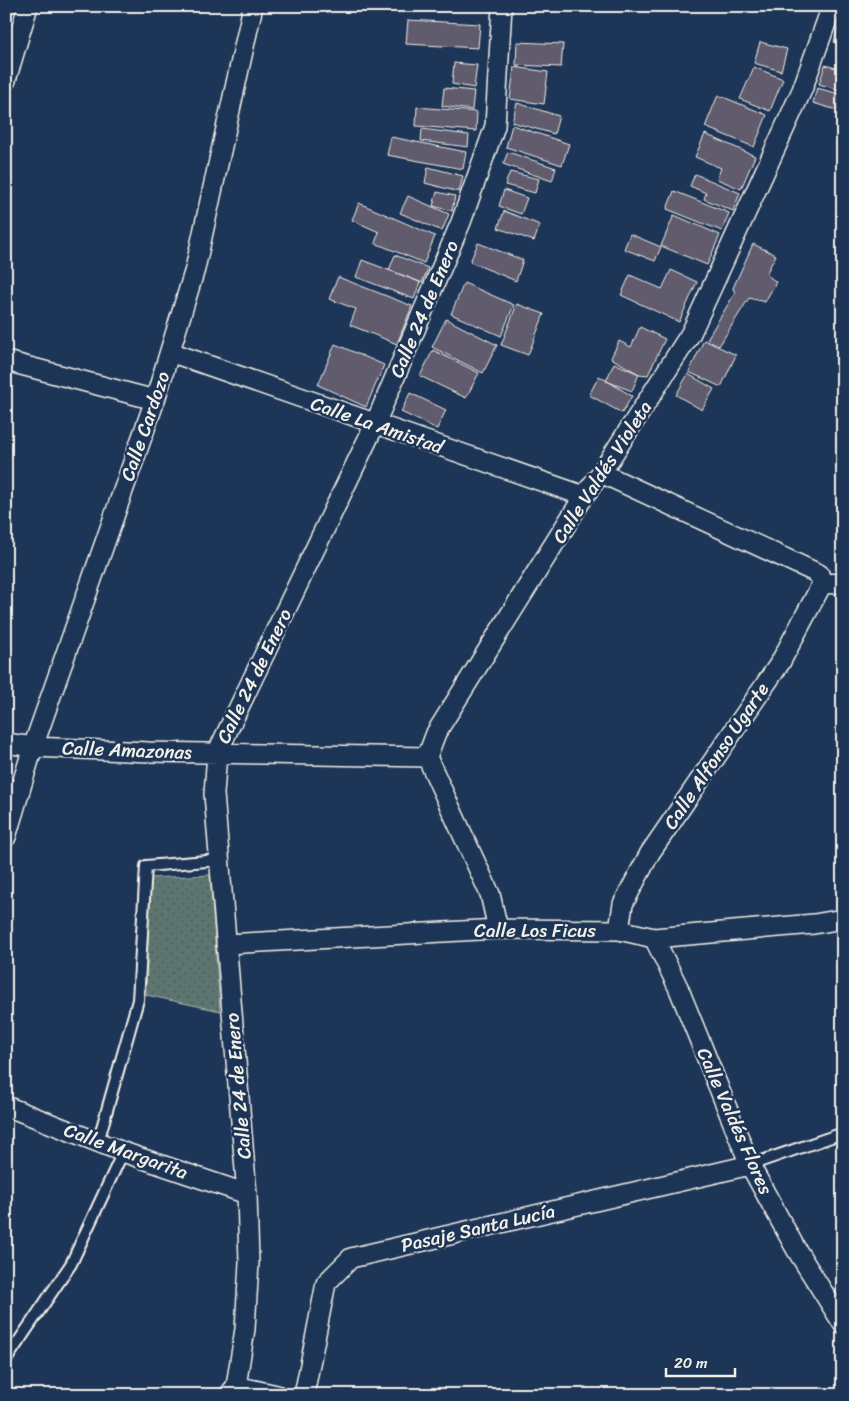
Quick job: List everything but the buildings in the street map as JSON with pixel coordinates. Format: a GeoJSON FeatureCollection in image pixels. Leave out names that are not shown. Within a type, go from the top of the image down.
{"type":"FeatureCollection","features":[{"type":"Feature","properties":{"kind":"street"},"geometry":{"type":"LineString","coordinates":[[6,80],[28,6]]}},
{"type":"Feature","properties":{"kind":"street","name":"Calle Cardozo"},"geometry":{"type":"LineString","coordinates":[[6,838],[33,747],[155,400],[195,269],[253,6]]}},
{"type":"Feature","properties":{"kind":"street","name":"Calle 24 de Enero"},"geometry":{"type":"LineString","coordinates":[[277,1395],[233,1390],[245,1329],[248,1273],[247,1194],[214,794],[217,753],[375,424],[461,222],[495,126],[502,6]]}},
{"type":"Feature","properties":{"kind":"street","name":"Calle Valdés Violeta"},"geometry":{"type":"LineString","coordinates":[[428,756],[436,734],[584,496],[692,333],[802,90],[832,6]]}},
{"type":"Feature","properties":{"kind":"street","name":"Calle La Amistad"},"geometry":{"type":"LineString","coordinates":[[170,352],[584,496]]}},
{"type":"Feature","properties":{"kind":"street"},"geometry":{"type":"LineString","coordinates":[[6,361],[155,400]]}},
{"type":"Feature","properties":{"kind":"street"},"geometry":{"type":"LineString","coordinates":[[601,473],[819,574],[822,584],[843,584]]}},
{"type":"Feature","properties":{"kind":"street","name":"Calle Alfonso Ugarte"},"geometry":{"type":"LineString","coordinates":[[619,930],[623,904],[650,853],[780,663],[822,584]]}},
{"type":"Feature","properties":{"kind":"street","name":"Calle Amazonas"},"geometry":{"type":"LineString","coordinates":[[6,743],[33,747],[217,753],[428,756]]}},
{"type":"Feature","properties":{"kind":"street"},"geometry":{"type":"LineString","coordinates":[[428,756],[490,894],[498,929]]}},
{"type":"Feature","properties":{"kind":"street","name":"Calle Los Ficus"},"geometry":{"type":"LineString","coordinates":[[226,944],[498,929],[619,930],[654,938],[843,920]]}},
{"type":"Feature","properties":{"kind":"street","name":"Calle Valdés Flores"},"geometry":{"type":"LineString","coordinates":[[654,938],[678,986],[750,1165],[796,1249],[843,1324]]}},
{"type":"Feature","properties":{"kind":"street","name":"Calle Margarita"},"geometry":{"type":"LineString","coordinates":[[6,1106],[123,1152],[247,1194]]}},
{"type":"Feature","properties":{"kind":"street","name":"Pasaje Santa Lucía"},"geometry":{"type":"LineString","coordinates":[[304,1395],[326,1284],[351,1258],[750,1165]]}},
{"type":"Feature","properties":{"kind":"lane"},"geometry":{"type":"LineString","coordinates":[[98,1142],[138,1000],[146,866],[219,860]]}},
{"type":"Feature","properties":{"kind":"lane"},"geometry":{"type":"LineString","coordinates":[[750,1165],[843,1133]]}},
{"type":"Feature","properties":{"kind":"lane"},"geometry":{"type":"LineString","coordinates":[[6,1360],[71,1264],[123,1152]]}},
{"type":"Feature","properties":{"kind":"green space"},"geometry":{"type":"Polygon","coordinates":[[[210,875],[220,1011],[146,995],[150,878],[210,875]]]}}]}
